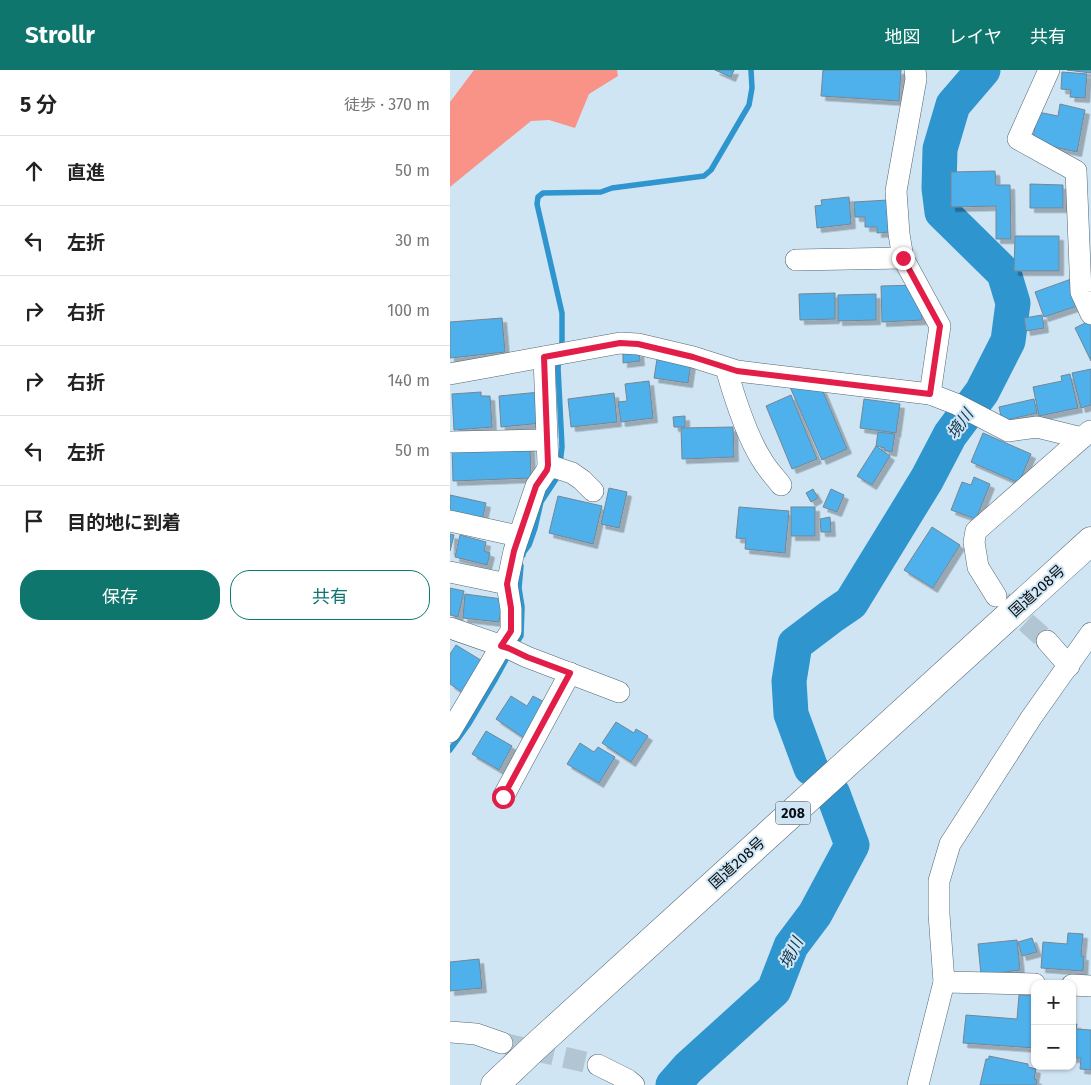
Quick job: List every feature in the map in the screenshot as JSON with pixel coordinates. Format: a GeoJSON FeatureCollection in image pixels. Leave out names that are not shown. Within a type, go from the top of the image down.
{"type":"FeatureCollection","features":[{"type":"Feature","properties":{"kind":"highway","name":"国道208号"},"geometry":{"type":"LineString","coordinates":[[495,1085],[1091,541]]}},
{"type":"Feature","properties":{"kind":"street"},"geometry":{"type":"LineString","coordinates":[[915,70],[916,79],[896,192],[903,258],[940,326],[930,394]]}},
{"type":"Feature","properties":{"kind":"street"},"geometry":{"type":"LineString","coordinates":[[1049,70],[1018,139],[1076,171],[1082,292],[1091,314]]}},
{"type":"Feature","properties":{"kind":"street"},"geometry":{"type":"LineString","coordinates":[[796,260],[903,258]]}},
{"type":"Feature","properties":{"kind":"street"},"geometry":{"type":"LineString","coordinates":[[450,374],[620,343],[638,344],[693,357],[737,371],[930,394],[956,404],[1008,430],[1037,426],[1086,434]]}},
{"type":"Feature","properties":{"kind":"street"},"geometry":{"type":"LineString","coordinates":[[554,355],[548,465],[582,480],[593,491]]}},
{"type":"Feature","properties":{"kind":"street"},"geometry":{"type":"LineString","coordinates":[[726,368],[749,433],[762,460],[781,485]]}},
{"type":"Feature","properties":{"kind":"street"},"geometry":{"type":"LineString","coordinates":[[996,596],[978,567],[974,542],[976,531],[1086,434]]}},
{"type":"Feature","properties":{"kind":"street"},"geometry":{"type":"LineString","coordinates":[[450,442],[548,440]]}},
{"type":"Feature","properties":{"kind":"street"},"geometry":{"type":"LineString","coordinates":[[450,732],[504,647],[511,631],[511,608],[507,584],[518,536],[536,486],[558,470]]}},
{"type":"Feature","properties":{"kind":"street"},"geometry":{"type":"LineString","coordinates":[[450,520],[518,536]]}},
{"type":"Feature","properties":{"kind":"street"},"geometry":{"type":"LineString","coordinates":[[450,572],[507,584]]}},
{"type":"Feature","properties":{"kind":"street"},"geometry":{"type":"LineString","coordinates":[[450,628],[620,692]]}},
{"type":"Feature","properties":{"kind":"street"},"geometry":{"type":"LineString","coordinates":[[918,1085],[944,982],[939,914],[939,881],[950,844],[1031,718],[1070,666],[1091,634]]}},
{"type":"Feature","properties":{"kind":"street"},"geometry":{"type":"LineString","coordinates":[[1047,641],[1070,666]]}},
{"type":"Feature","properties":{"kind":"street"},"geometry":{"type":"LineString","coordinates":[[503,797],[570,673]]}},
{"type":"Feature","properties":{"kind":"street"},"geometry":{"type":"LineString","coordinates":[[944,982],[1031,984]]}},
{"type":"Feature","properties":{"kind":"street"},"geometry":{"type":"LineString","coordinates":[[1076,985],[1091,986]]}},
{"type":"Feature","properties":{"kind":"street"},"geometry":{"type":"LineString","coordinates":[[450,1032],[476,1034],[502,1043]]}},
{"type":"Feature","properties":{"kind":"street"},"geometry":{"type":"LineString","coordinates":[[598,1065],[634,1085]]}},
{"type":"Feature","properties":{"kind":"shaded area"},"geometry":{"type":"Polygon","coordinates":[[[474,70],[617,70],[618,76],[589,94],[575,128],[549,120],[531,121],[450,187],[450,102],[474,70]]]}},
{"type":"Feature","properties":{"kind":"building"},"geometry":{"type":"Polygon","coordinates":[[[715,70],[734,70],[731,77],[715,70]]]}},
{"type":"Feature","properties":{"kind":"building"},"geometry":{"type":"Polygon","coordinates":[[[823,70],[901,70],[899,101],[821,96],[823,70]]]}},
{"type":"Feature","properties":{"kind":"building"},"geometry":{"type":"Polygon","coordinates":[[[1067,70],[1091,70],[1091,73],[1067,70]]]}},
{"type":"Feature","properties":{"kind":"building"},"geometry":{"type":"Polygon","coordinates":[[[1062,72],[1087,74],[1085,98],[1070,97],[1071,90],[1061,89],[1062,72]]]}},
{"type":"Feature","properties":{"kind":"building"},"geometry":{"type":"Polygon","coordinates":[[[1060,104],[1085,110],[1077,152],[1032,142],[1038,112],[1058,116],[1060,104]]]}},
{"type":"Feature","properties":{"kind":"building"},"geometry":{"type":"Polygon","coordinates":[[[995,171],[996,185],[1010,185],[1011,239],[996,239],[996,206],[951,207],[951,172],[995,171]]]}},
{"type":"Feature","properties":{"kind":"building"},"geometry":{"type":"Polygon","coordinates":[[[1030,184],[1063,185],[1063,208],[1030,208],[1030,184]]]}},
{"type":"Feature","properties":{"kind":"building"},"geometry":{"type":"Polygon","coordinates":[[[849,197],[851,224],[817,228],[815,206],[822,205],[821,200],[849,197]]]}},
{"type":"Feature","properties":{"kind":"building"},"geometry":{"type":"Polygon","coordinates":[[[888,200],[889,232],[877,233],[877,227],[865,227],[865,217],[855,217],[854,202],[888,200]]]}},
{"type":"Feature","properties":{"kind":"building"},"geometry":{"type":"Polygon","coordinates":[[[1015,236],[1059,236],[1059,271],[1014,271],[1015,236]]]}},
{"type":"Feature","properties":{"kind":"building"},"geometry":{"type":"Polygon","coordinates":[[[1074,278],[1083,304],[1044,317],[1035,292],[1074,278]]]}},
{"type":"Feature","properties":{"kind":"building"},"geometry":{"type":"Polygon","coordinates":[[[921,285],[922,320],[882,322],[881,286],[921,285]]]}},
{"type":"Feature","properties":{"kind":"building"},"geometry":{"type":"Polygon","coordinates":[[[835,293],[835,319],[800,320],[799,294],[835,293]]]}},
{"type":"Feature","properties":{"kind":"building"},"geometry":{"type":"Polygon","coordinates":[[[876,294],[876,320],[838,321],[838,295],[876,294]]]}},
{"type":"Feature","properties":{"kind":"building"},"geometry":{"type":"Polygon","coordinates":[[[1042,315],[1044,328],[1026,331],[1024,318],[1042,315]]]}},
{"type":"Feature","properties":{"kind":"building"},"geometry":{"type":"Polygon","coordinates":[[[502,318],[505,352],[450,358],[450,322],[502,318]]]}},
{"type":"Feature","properties":{"kind":"building"},"geometry":{"type":"Polygon","coordinates":[[[1089,321],[1091,324],[1091,361],[1075,328],[1089,321]]]}},
{"type":"Feature","properties":{"kind":"building"},"geometry":{"type":"Polygon","coordinates":[[[639,352],[640,361],[623,363],[623,353],[639,352]]]}},
{"type":"Feature","properties":{"kind":"building"},"geometry":{"type":"Polygon","coordinates":[[[657,359],[691,363],[688,383],[654,378],[657,359]]]}},
{"type":"Feature","properties":{"kind":"building"},"geometry":{"type":"Polygon","coordinates":[[[1091,369],[1091,405],[1081,408],[1072,373],[1091,369]]]}},
{"type":"Feature","properties":{"kind":"building"},"geometry":{"type":"Polygon","coordinates":[[[1070,374],[1078,408],[1039,416],[1033,387],[1062,381],[1061,376],[1070,374]]]}},
{"type":"Feature","properties":{"kind":"building"},"geometry":{"type":"Polygon","coordinates":[[[649,381],[653,418],[621,422],[618,402],[627,401],[625,384],[649,381]]]}},
{"type":"Feature","properties":{"kind":"building"},"geometry":{"type":"Polygon","coordinates":[[[790,387],[822,389],[847,449],[822,460],[790,387]]]}},
{"type":"Feature","properties":{"kind":"building"},"geometry":{"type":"Polygon","coordinates":[[[481,392],[481,396],[490,396],[492,427],[454,430],[452,394],[481,392]]]}},
{"type":"Feature","properties":{"kind":"building"},"geometry":{"type":"Polygon","coordinates":[[[540,392],[542,423],[501,427],[499,396],[540,392]]]}},
{"type":"Feature","properties":{"kind":"building"},"geometry":{"type":"Polygon","coordinates":[[[614,393],[617,422],[571,427],[568,399],[614,393]]]}},
{"type":"Feature","properties":{"kind":"building"},"geometry":{"type":"Polygon","coordinates":[[[791,395],[817,459],[792,469],[766,406],[791,395]]]}},
{"type":"Feature","properties":{"kind":"building"},"geometry":{"type":"Polygon","coordinates":[[[864,399],[900,404],[896,433],[860,428],[864,399]]]}},
{"type":"Feature","properties":{"kind":"building"},"geometry":{"type":"Polygon","coordinates":[[[1034,399],[1037,413],[1002,421],[999,407],[1034,399]]]}},
{"type":"Feature","properties":{"kind":"building"},"geometry":{"type":"Polygon","coordinates":[[[685,416],[685,427],[674,427],[673,417],[685,416]]]}},
{"type":"Feature","properties":{"kind":"building"},"geometry":{"type":"Polygon","coordinates":[[[733,427],[734,457],[682,459],[681,428],[733,427]]]}},
{"type":"Feature","properties":{"kind":"building"},"geometry":{"type":"Polygon","coordinates":[[[878,432],[895,434],[892,452],[876,446],[878,432]]]}},
{"type":"Feature","properties":{"kind":"building"},"geometry":{"type":"Polygon","coordinates":[[[983,433],[1031,454],[1019,483],[971,462],[983,433]]]}},
{"type":"Feature","properties":{"kind":"building"},"geometry":{"type":"Polygon","coordinates":[[[530,445],[531,478],[453,481],[452,447],[530,445]]]}},
{"type":"Feature","properties":{"kind":"building"},"geometry":{"type":"Polygon","coordinates":[[[876,446],[890,456],[872,485],[857,476],[876,446]]]}},
{"type":"Feature","properties":{"kind":"building"},"geometry":{"type":"Polygon","coordinates":[[[974,477],[990,484],[976,519],[951,510],[962,482],[971,485],[974,477]]]}},
{"type":"Feature","properties":{"kind":"building"},"geometry":{"type":"Polygon","coordinates":[[[609,488],[627,492],[619,528],[601,524],[609,488]]]}},
{"type":"Feature","properties":{"kind":"building"},"geometry":{"type":"Polygon","coordinates":[[[813,489],[818,498],[811,502],[806,493],[813,489]]]}},
{"type":"Feature","properties":{"kind":"building"},"geometry":{"type":"Polygon","coordinates":[[[831,489],[844,495],[837,512],[823,507],[831,489]]]}},
{"type":"Feature","properties":{"kind":"building"},"geometry":{"type":"Polygon","coordinates":[[[450,495],[486,503],[481,525],[450,518],[450,495]]]}},
{"type":"Feature","properties":{"kind":"building"},"geometry":{"type":"Polygon","coordinates":[[[558,496],[602,506],[593,544],[549,533],[558,496]]]}},
{"type":"Feature","properties":{"kind":"building"},"geometry":{"type":"Polygon","coordinates":[[[739,507],[789,511],[785,553],[745,549],[746,539],[736,538],[739,507]]]}},
{"type":"Feature","properties":{"kind":"building"},"geometry":{"type":"Polygon","coordinates":[[[791,507],[815,507],[815,536],[791,536],[791,507]]]}},
{"type":"Feature","properties":{"kind":"building"},"geometry":{"type":"Polygon","coordinates":[[[830,517],[831,532],[821,532],[820,519],[830,517]]]}},
{"type":"Feature","properties":{"kind":"building"},"geometry":{"type":"Polygon","coordinates":[[[932,527],[960,545],[933,588],[904,570],[932,527]]]}},
{"type":"Feature","properties":{"kind":"building"},"geometry":{"type":"Polygon","coordinates":[[[450,534],[454,535],[450,551],[450,534]]]}},
{"type":"Feature","properties":{"kind":"building"},"geometry":{"type":"Polygon","coordinates":[[[460,535],[486,542],[484,551],[490,553],[487,565],[455,557],[460,535]]]}},
{"type":"Feature","properties":{"kind":"building"},"geometry":{"type":"Polygon","coordinates":[[[450,588],[464,591],[458,617],[450,615],[450,588]]]}},
{"type":"Feature","properties":{"kind":"building"},"geometry":{"type":"Polygon","coordinates":[[[465,594],[502,599],[499,622],[463,618],[465,594]]]}},
{"type":"Feature","properties":{"kind":"building"},"geometry":{"type":"Polygon","coordinates":[[[456,645],[484,662],[465,694],[450,684],[450,654],[456,645]]]}},
{"type":"Feature","properties":{"kind":"building"},"geometry":{"type":"Polygon","coordinates":[[[511,696],[527,706],[533,696],[550,705],[530,742],[496,719],[511,696]]]}},
{"type":"Feature","properties":{"kind":"building"},"geometry":{"type":"Polygon","coordinates":[[[616,722],[634,733],[636,729],[648,736],[631,762],[602,743],[616,722]]]}},
{"type":"Feature","properties":{"kind":"building"},"geometry":{"type":"Polygon","coordinates":[[[486,731],[512,746],[499,770],[472,754],[486,731]]]}},
{"type":"Feature","properties":{"kind":"building"},"geometry":{"type":"Polygon","coordinates":[[[580,743],[594,752],[598,747],[615,757],[599,783],[567,764],[580,743]]]}},
{"type":"Feature","properties":{"kind":"building"},"geometry":{"type":"Polygon","coordinates":[[[1068,933],[1083,934],[1081,956],[1084,956],[1083,971],[1041,968],[1043,942],[1067,944],[1068,933]]]}},
{"type":"Feature","properties":{"kind":"building"},"geometry":{"type":"Polygon","coordinates":[[[1032,938],[1037,952],[1022,956],[1018,942],[1032,938]]]}},
{"type":"Feature","properties":{"kind":"building"},"geometry":{"type":"Polygon","coordinates":[[[1017,940],[1020,970],[981,975],[978,944],[1017,940]]]}},
{"type":"Feature","properties":{"kind":"building"},"geometry":{"type":"Polygon","coordinates":[[[479,959],[482,988],[450,991],[450,962],[479,959]]]}},
{"type":"Feature","properties":{"kind":"building"},"geometry":{"type":"Polygon","coordinates":[[[1019,995],[1031,996],[1031,1048],[963,1043],[966,1015],[1017,1019],[1019,995]]]}},
{"type":"Feature","properties":{"kind":"building"},"geometry":{"type":"Polygon","coordinates":[[[1076,1029],[1091,1030],[1091,1070],[1080,1069],[1081,1058],[1076,1058],[1076,1029]]]}},
{"type":"Feature","properties":{"kind":"building"},"geometry":{"type":"Polygon","coordinates":[[[989,1056],[1028,1064],[1031,1070],[1036,1070],[1034,1079],[1037,1080],[1036,1085],[980,1085],[986,1059],[989,1059],[989,1056]]]}},
{"type":"Feature","properties":{"kind":"waterway"},"geometry":{"type":"LineString","coordinates":[[561,350],[562,313],[537,204],[538,197],[543,193],[601,192],[612,188],[704,176],[711,170],[749,105],[752,88],[751,70]]}},
{"type":"Feature","properties":{"kind":"waterway","name":"境川"},"geometry":{"type":"LineString","coordinates":[[811,768],[791,714],[789,681],[795,644],[851,603],[927,479],[950,435],[982,392],[1008,341],[1013,303],[1004,273],[942,212],[939,188],[940,149],[953,105],[983,70]]}},
{"type":"Feature","properties":{"kind":"waterway"},"geometry":{"type":"LineString","coordinates":[[559,359],[562,447],[560,464]]}},
{"type":"Feature","properties":{"kind":"waterway"},"geometry":{"type":"LineString","coordinates":[[523,555],[535,528],[541,502],[560,473]]}},
{"type":"Feature","properties":{"kind":"waterway"},"geometry":{"type":"LineString","coordinates":[[450,750],[468,725],[521,636],[522,607],[519,588],[521,566]]}},
{"type":"Feature","properties":{"kind":"waterway","name":"境川"},"geometry":{"type":"LineString","coordinates":[[673,1085],[688,1068],[774,990],[791,946],[815,914],[852,845],[833,794]]}},
{"type":"Feature","properties":{"kind":"tunnel"},"geometry":{"type":"LineString","coordinates":[[1002,601],[1047,641]]}},
{"type":"Feature","properties":{"kind":"tunnel"},"geometry":{"type":"LineString","coordinates":[[502,1043],[598,1065]]}},
{"type":"Feature","properties":{"kind":"route"},"geometry":{"type":"LineString","coordinates":[[503,797],[570,673],[501,646],[511,631],[511,608],[507,584],[514,551],[536,486],[547,470],[548,465],[544,357],[620,343],[638,344],[693,357],[737,371],[930,394],[940,326],[903,258]]}}]}
